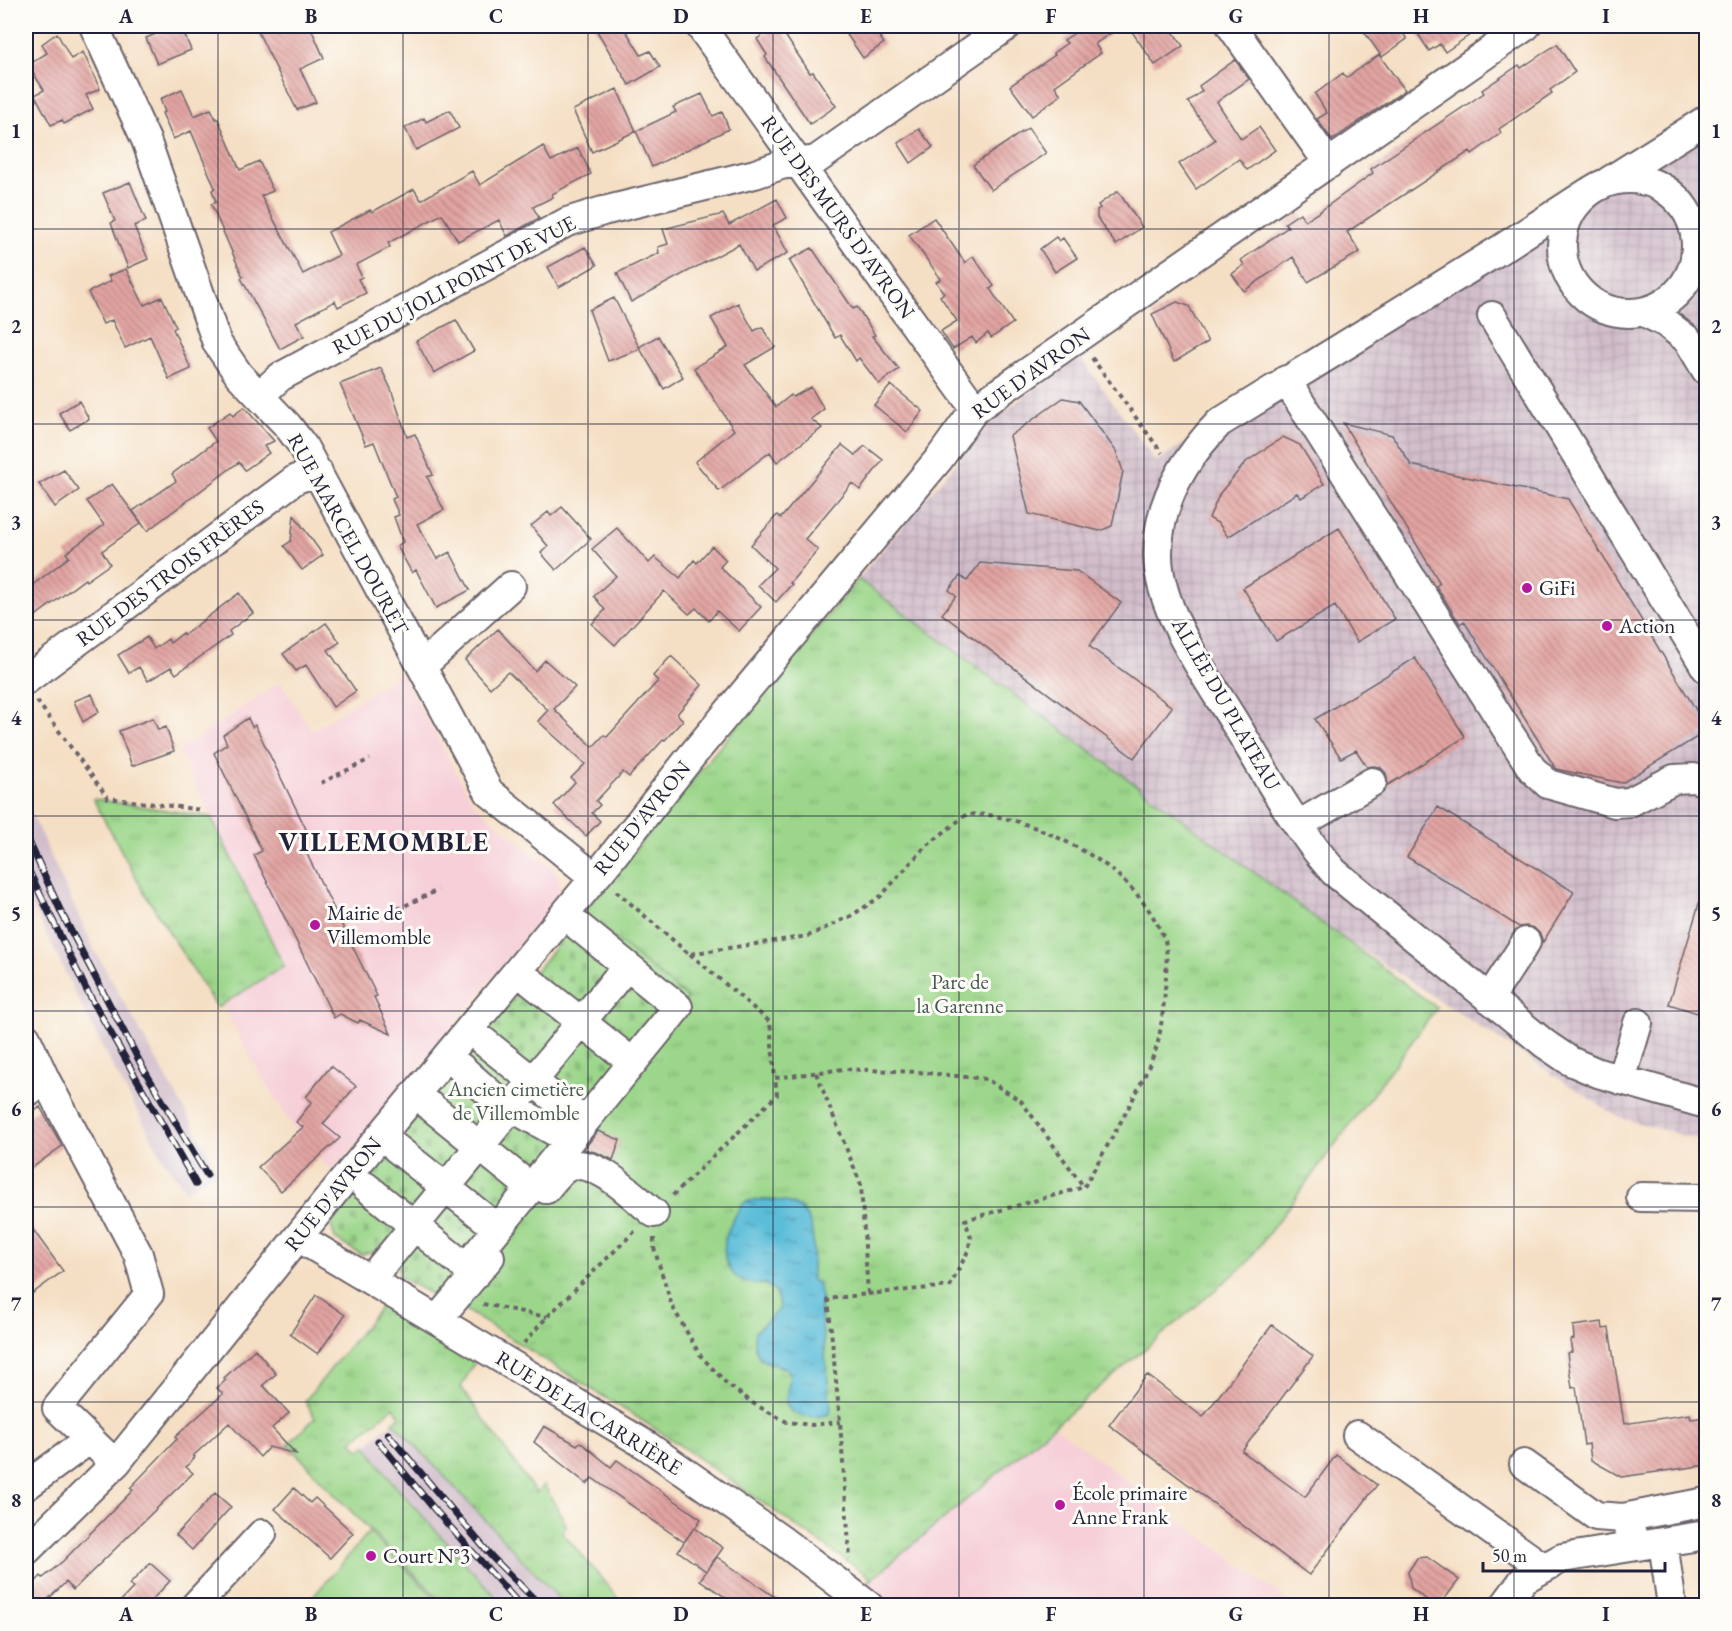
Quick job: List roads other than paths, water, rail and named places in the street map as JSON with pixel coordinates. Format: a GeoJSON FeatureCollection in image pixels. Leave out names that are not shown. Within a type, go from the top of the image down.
{"type":"FeatureCollection","features":[{"type":"Feature","properties":{"kind":"street","name":"RUE MARCEL DOURET"},"geometry":{"type":"LineString","coordinates":[[94,26],[146,140],[217,343],[239,375],[287,425],[303,446],[489,792],[595,876]]}},
{"type":"Feature","properties":{"kind":"street","name":"RUE DES MURS D'AVRON"},"geometry":{"type":"LineString","coordinates":[[700,26],[975,409]]}},
{"type":"Feature","properties":{"kind":"street"},"geometry":{"type":"LineString","coordinates":[[1232,26],[1329,164]]}},
{"type":"Feature","properties":{"kind":"street","name":"RUE D'AVRON"},"geometry":{"type":"LineString","coordinates":[[26,1551],[117,1462],[689,759],[939,459],[975,409],[1526,26]]}},
{"type":"Feature","properties":{"kind":"street","name":"RUE DU JOLI POINT DE VUE"},"geometry":{"type":"LineString","coordinates":[[259,396],[280,377],[567,222],[755,174],[781,165],[816,160],[992,29]]}},
{"type":"Feature","properties":{"kind":"street","name":"ALLÉE DU PLATEAU"},"geometry":{"type":"LineString","coordinates":[[1707,120],[1218,423],[1199,443],[1178,475],[1161,522],[1158,557],[1165,594],[1180,632],[1312,848],[1334,872],[1545,1044],[1570,1061],[1598,1073],[1707,1104]]}},
{"type":"Feature","properties":{"kind":"street"},"geometry":{"type":"LineString","coordinates":[[1501,249],[1526,247],[1550,255],[1566,270],[1576,287],[1591,301],[1610,310],[1630,313],[1644,312],[1661,306],[1675,297],[1686,281],[1695,260],[1696,236],[1688,214],[1674,196],[1654,184],[1632,178],[1599,187],[1573,208],[1564,229],[1562,249],[1566,270]]}},
{"type":"Feature","properties":{"kind":"street"},"geometry":{"type":"LineString","coordinates":[[1686,281],[1683,308],[1688,340]]}},
{"type":"Feature","properties":{"kind":"street"},"geometry":{"type":"LineString","coordinates":[[1644,312],[1666,323],[1688,340],[1707,370]]}},
{"type":"Feature","properties":{"kind":"street"},"geometry":{"type":"LineString","coordinates":[[1492,316],[1707,668]]}},
{"type":"Feature","properties":{"kind":"street"},"geometry":{"type":"LineString","coordinates":[[1286,380],[1532,769],[1548,784],[1615,802],[1630,802],[1674,779],[1694,778],[1707,782]]}},
{"type":"Feature","properties":{"kind":"street","name":"RUE DES TROIS FRÈRES"},"geometry":{"type":"LineString","coordinates":[[30,689],[296,478],[318,472]]}},
{"type":"Feature","properties":{"kind":"street"},"geometry":{"type":"LineString","coordinates":[[422,666],[511,586]]}},
{"type":"Feature","properties":{"kind":"street"},"geometry":{"type":"LineString","coordinates":[[1298,825],[1372,782]]}},
{"type":"Feature","properties":{"kind":"street"},"geometry":{"type":"LineString","coordinates":[[334,1224],[364,1186],[430,1106],[460,1067],[575,929],[627,966],[678,1007],[468,1266],[464,1266],[364,1186]]}},
{"type":"Feature","properties":{"kind":"street"},"geometry":{"type":"LineString","coordinates":[[1489,999],[1526,942]]}},
{"type":"Feature","properties":{"kind":"street"},"geometry":{"type":"LineString","coordinates":[[370,1280],[627,966]]}},
{"type":"Feature","properties":{"kind":"street"},"geometry":{"type":"LineString","coordinates":[[531,982],[632,1062]]}},
{"type":"Feature","properties":{"kind":"street"},"geometry":{"type":"LineString","coordinates":[[1621,1080],[1638,1023]]}},
{"type":"Feature","properties":{"kind":"street"},"geometry":{"type":"LineString","coordinates":[[26,1038],[35,1086],[138,1254],[148,1294],[57,1408],[117,1462]]}},
{"type":"Feature","properties":{"kind":"street"},"geometry":{"type":"LineString","coordinates":[[483,1041],[533,1081],[577,1131]]}},
{"type":"Feature","properties":{"kind":"street"},"geometry":{"type":"LineString","coordinates":[[460,1067],[495,1098],[512,1108],[577,1131]]}},
{"type":"Feature","properties":{"kind":"street"},"geometry":{"type":"LineString","coordinates":[[430,1106],[530,1187]]}},
{"type":"Feature","properties":{"kind":"street"},"geometry":{"type":"LineString","coordinates":[[396,1148],[497,1228]]}},
{"type":"Feature","properties":{"kind":"street"},"geometry":{"type":"LineString","coordinates":[[437,1320],[554,1179],[567,1167],[582,1164],[596,1168],[654,1213]]}},
{"type":"Feature","properties":{"kind":"street"},"geometry":{"type":"LineString","coordinates":[[1641,1197],[1707,1198]]}},
{"type":"Feature","properties":{"kind":"street","name":"RUE DE LA CARRIÈRE"},"geometry":{"type":"LineString","coordinates":[[298,1237],[646,1445],[869,1605]]}},
{"type":"Feature","properties":{"kind":"street"},"geometry":{"type":"LineString","coordinates":[[1357,1435],[1544,1568]]}},
{"type":"Feature","properties":{"kind":"street"},"geometry":{"type":"LineString","coordinates":[[26,1486],[90,1439]]}},
{"type":"Feature","properties":{"kind":"street"},"geometry":{"type":"LineString","coordinates":[[1524,1464],[1596,1516],[1623,1518],[1707,1502]]}},
{"type":"Feature","properties":{"kind":"street"},"geometry":{"type":"LineString","coordinates":[[1623,1518],[1651,1544],[1672,1605]]}},
{"type":"Feature","properties":{"kind":"street"},"geometry":{"type":"LineString","coordinates":[[195,1605],[262,1534]]}},
{"type":"Feature","properties":{"kind":"street"},"geometry":{"type":"LineString","coordinates":[[1504,1605],[1524,1579],[1562,1557],[1707,1534]]}},
{"type":"Feature","properties":{"kind":"water"},"geometry":{"type":"Polygon","coordinates":[[[752,1200],[775,1200],[794,1205],[802,1210],[811,1227],[812,1279],[818,1283],[822,1302],[820,1305],[831,1410],[828,1415],[815,1417],[801,1415],[790,1410],[786,1397],[790,1374],[786,1368],[761,1358],[755,1348],[755,1332],[779,1309],[777,1294],[766,1284],[754,1284],[735,1276],[726,1260],[724,1250],[725,1239],[734,1219],[743,1203],[752,1200]]]}},
{"type":"Feature","properties":{"kind":"railway"},"geometry":{"type":"LineString","coordinates":[[26,835],[62,914],[143,1068],[207,1175]]}},
{"type":"Feature","properties":{"kind":"railway"},"geometry":{"type":"LineString","coordinates":[[26,865],[86,989],[196,1184]]}},
{"type":"Feature","properties":{"kind":"railway"},"geometry":{"type":"LineString","coordinates":[[388,1434],[492,1557],[541,1606]]}},
{"type":"Feature","properties":{"kind":"railway"},"geometry":{"type":"LineString","coordinates":[[378,1441],[435,1510],[521,1606]]}},
{"type":"Feature","properties":{"kind":"place","name":"GiFi"},"geometry":{"type":"Point","coordinates":[1527,588]}},
{"type":"Feature","properties":{"kind":"place","name":"Action"},"geometry":{"type":"Point","coordinates":[1607,626]}},
{"type":"Feature","properties":{"kind":"place","name":"Mairie de Villemomble"},"geometry":{"type":"Point","coordinates":[315,925]}},
{"type":"Feature","properties":{"kind":"place","name":"École primaire Anne Frank"},"geometry":{"type":"Point","coordinates":[1060,1505]}},
{"type":"Feature","properties":{"kind":"place","name":"Court N°3"},"geometry":{"type":"Point","coordinates":[371,1556]}},
{"type":"Feature","properties":{"kind":"district","name":"VILLEMOMBLE"},"geometry":{"type":"Point","coordinates":[384,842]}},
{"type":"Feature","properties":{"kind":"park label","name":"Parc de la Garenne"},"geometry":{"type":"Point","coordinates":[960,994]}},
{"type":"Feature","properties":{"kind":"park label","name":"Ancien cimetière de Villemomble"},"geometry":{"type":"Point","coordinates":[516,1101]}}]}
